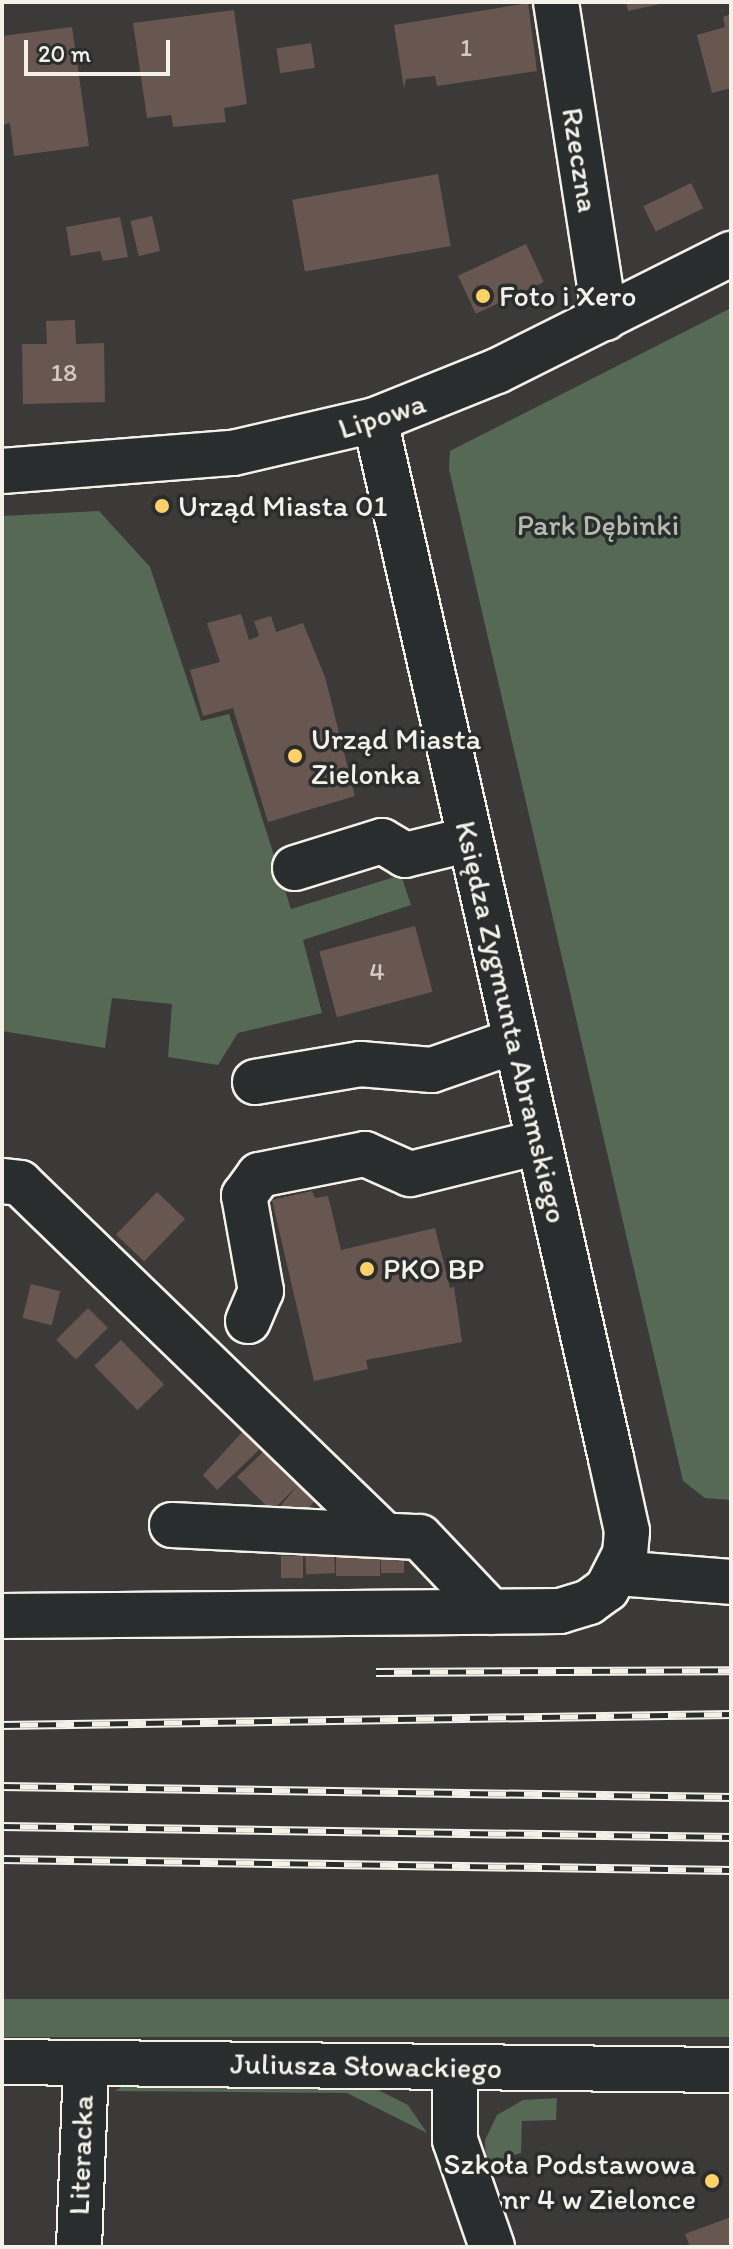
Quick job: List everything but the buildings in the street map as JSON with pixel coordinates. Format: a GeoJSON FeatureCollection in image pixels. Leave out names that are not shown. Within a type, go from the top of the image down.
{"type":"FeatureCollection","features":[{"type":"Feature","properties":{"kind":"street","name":"Rzeczna"},"geometry":{"type":"LineString","coordinates":[[556,2],[605,318]]}},
{"type":"Feature","properties":{"kind":"street","name":"Lipowa"},"geometry":{"type":"LineString","coordinates":[[2,471],[233,453],[375,420],[432,400],[731,254]]}},
{"type":"Feature","properties":{"kind":"street","name":"Księdza Zygmunta Abramskiego"},"geometry":{"type":"LineString","coordinates":[[375,420],[627,1531],[617,1573]]}},
{"type":"Feature","properties":{"kind":"street"},"geometry":{"type":"LineString","coordinates":[[295,868],[382,841],[405,855],[470,839]]}},
{"type":"Feature","properties":{"kind":"street"},"geometry":{"type":"LineString","coordinates":[[255,1082],[360,1064],[432,1070],[515,1041]]}},
{"type":"Feature","properties":{"kind":"street"},"geometry":{"type":"LineString","coordinates":[[248,1321],[261,1291],[244,1196],[259,1175],[365,1154],[410,1174],[539,1142]]}},
{"type":"Feature","properties":{"kind":"street"},"geometry":{"type":"LineString","coordinates":[[2,1181],[20,1183],[380,1531]]}},
{"type":"Feature","properties":{"kind":"street"},"geometry":{"type":"LineString","coordinates":[[172,1525],[380,1531],[420,1537],[491,1612]]}},
{"type":"Feature","properties":{"kind":"street"},"geometry":{"type":"LineString","coordinates":[[2,1616],[560,1611],[589,1602],[607,1589],[617,1573],[731,1582]]}},
{"type":"Feature","properties":{"kind":"street","name":"Juliusza Słowackiego"},"geometry":{"type":"LineString","coordinates":[[2,2062],[731,2070]]}},
{"type":"Feature","properties":{"kind":"street","name":"Literacka"},"geometry":{"type":"LineString","coordinates":[[79,2247],[86,2063]]}},
{"type":"Feature","properties":{"kind":"street"},"geometry":{"type":"LineString","coordinates":[[455,2069],[455,2140],[492,2247]]}},
{"type":"Feature","properties":{"kind":"green space","name":"Park Dębinki"},"geometry":{"type":"Polygon","coordinates":[[[731,308],[731,1500],[705,1498],[683,1481],[449,469],[450,451],[731,308]]]}},
{"type":"Feature","properties":{"kind":"green space"},"geometry":{"type":"Polygon","coordinates":[[[99,511],[150,567],[201,721],[229,714],[291,909],[401,875],[411,905],[303,940],[322,1013],[238,1033],[218,1065],[168,1057],[172,1004],[112,998],[105,1048],[2,1031],[2,516],[99,511]]]}},
{"type":"Feature","properties":{"kind":"green space"},"geometry":{"type":"Polygon","coordinates":[[[2,1999],[731,1999],[731,2037],[2,2037],[2,1999]]]}},
{"type":"Feature","properties":{"kind":"green space"},"geometry":{"type":"Polygon","coordinates":[[[126,2084],[374,2088],[408,2105],[427,2133],[347,2093],[115,2091],[126,2084]]]}},
{"type":"Feature","properties":{"kind":"green space"},"geometry":{"type":"Polygon","coordinates":[[[557,2098],[556,2120],[522,2121],[521,2153],[486,2164],[485,2140],[497,2115],[523,2100],[557,2098]]]}},
{"type":"Feature","properties":{"kind":"railway"},"geometry":{"type":"LineString","coordinates":[[376,1672],[731,1670]]}},
{"type":"Feature","properties":{"kind":"railway"},"geometry":{"type":"LineString","coordinates":[[2,1725],[731,1714]]}},
{"type":"Feature","properties":{"kind":"railway"},"geometry":{"type":"LineString","coordinates":[[2,1786],[731,1797]]}},
{"type":"Feature","properties":{"kind":"railway"},"geometry":{"type":"LineString","coordinates":[[2,1826],[731,1837]]}},
{"type":"Feature","properties":{"kind":"railway"},"geometry":{"type":"LineString","coordinates":[[2,1859],[731,1870]]}},
{"type":"Feature","properties":{"kind":"place","name":"Foto i Xero"},"geometry":{"type":"Point","coordinates":[483,296]}},
{"type":"Feature","properties":{"kind":"place","name":"Urząd Miasta 01"},"geometry":{"type":"Point","coordinates":[162,506]}},
{"type":"Feature","properties":{"kind":"place","name":"Urząd Miasta Zielonka"},"geometry":{"type":"Point","coordinates":[295,756]}},
{"type":"Feature","properties":{"kind":"place","name":"PKO BP"},"geometry":{"type":"Point","coordinates":[367,1269]}},
{"type":"Feature","properties":{"kind":"place","name":"Szkoła Podstawowa nr 4 w Zielonce"},"geometry":{"type":"Point","coordinates":[712,2181]}}]}
